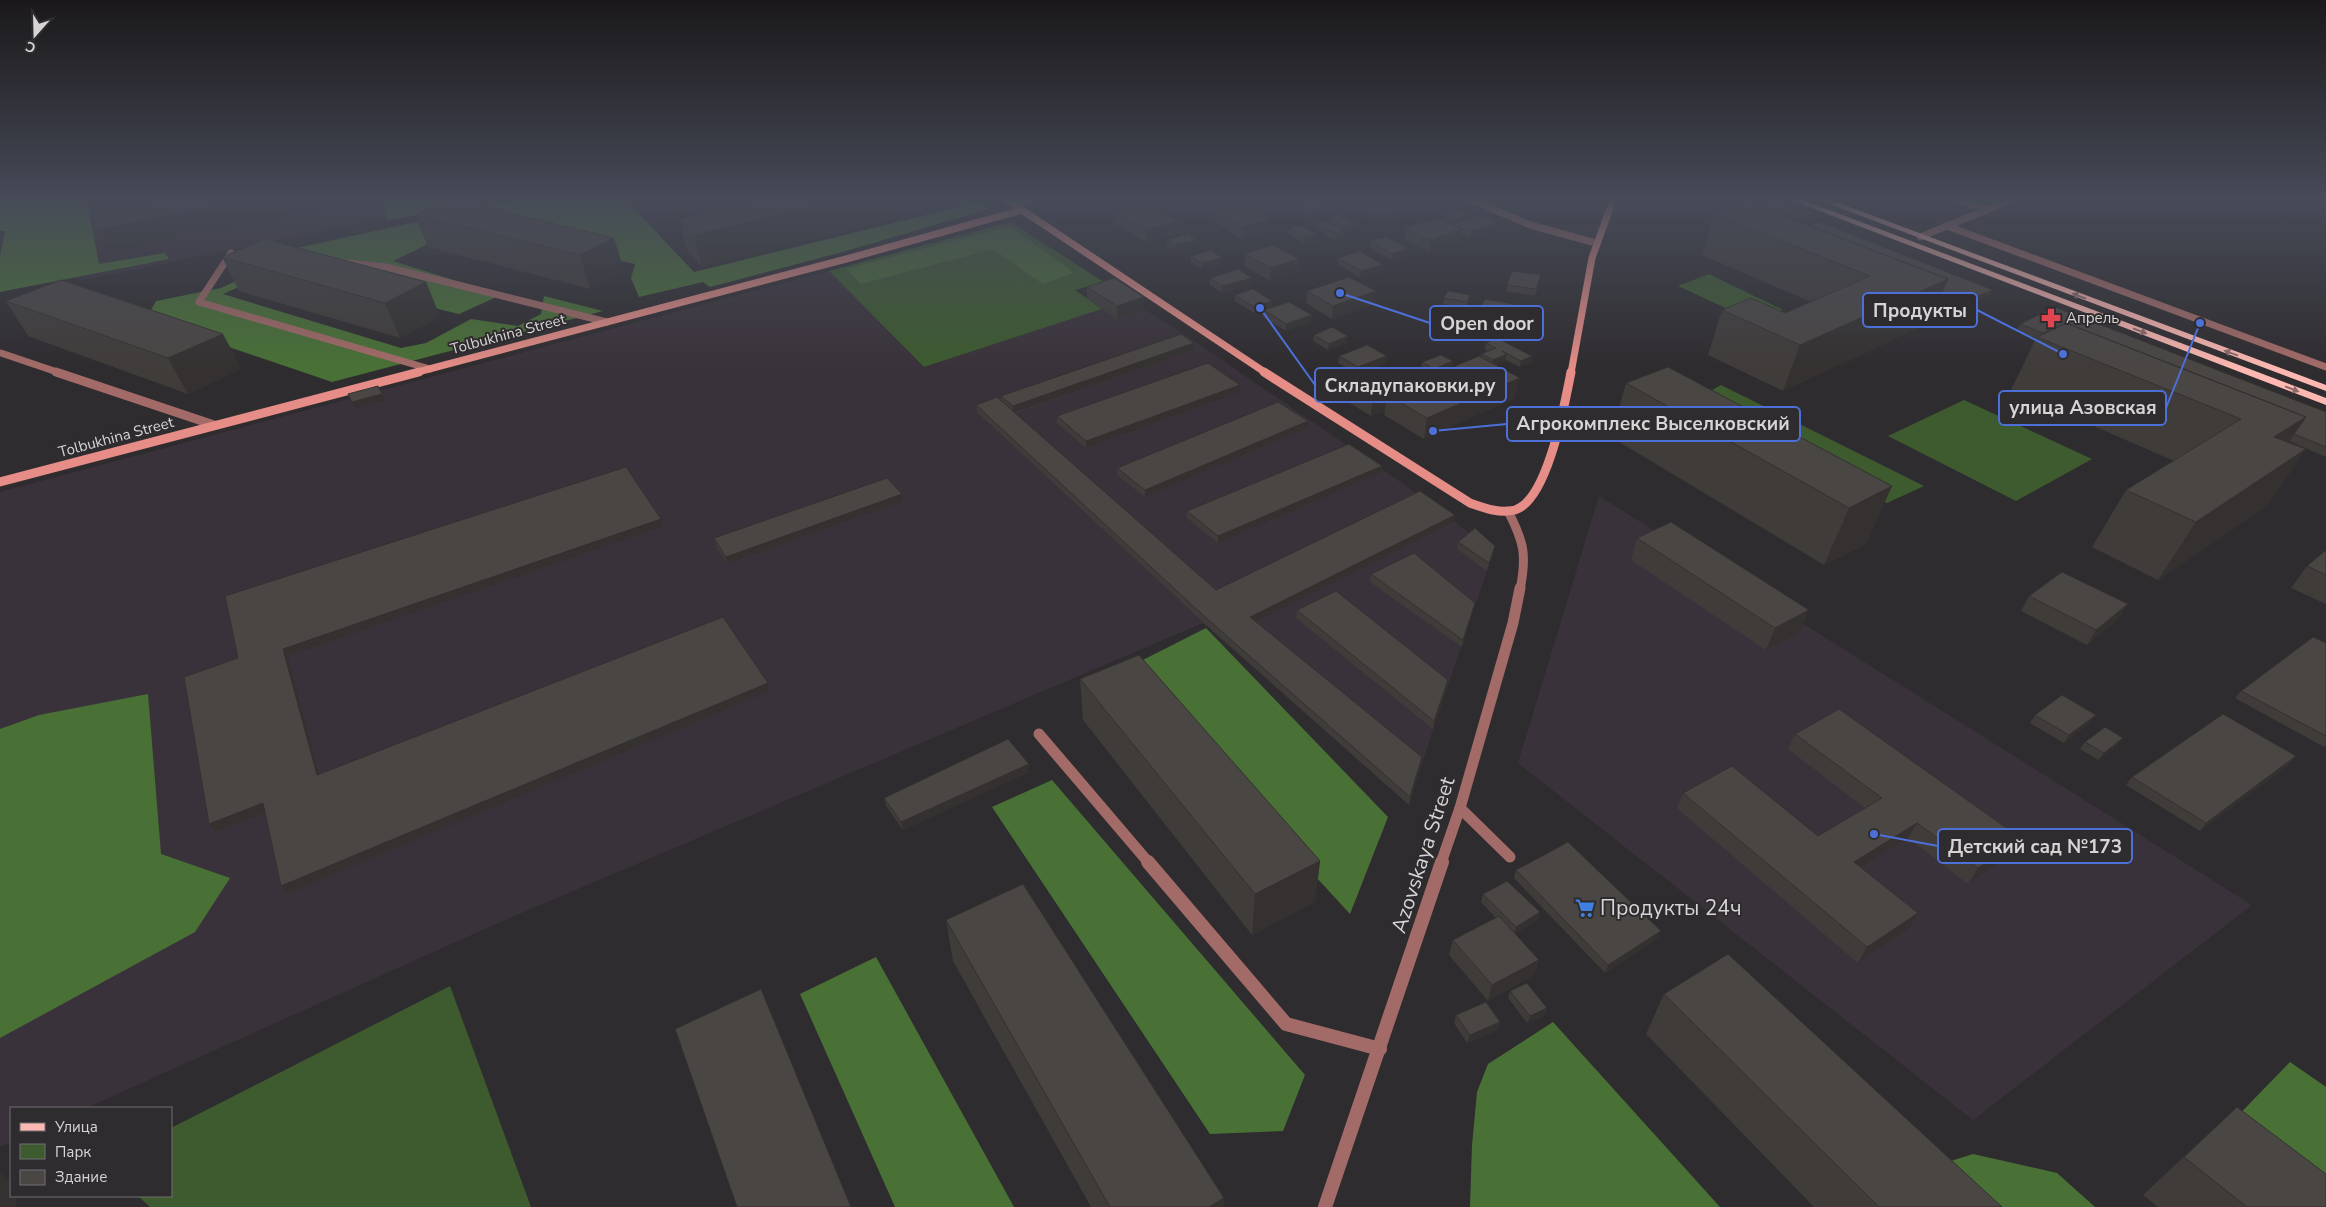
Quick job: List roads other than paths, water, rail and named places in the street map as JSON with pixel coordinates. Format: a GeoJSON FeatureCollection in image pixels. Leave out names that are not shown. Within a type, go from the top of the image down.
{"type":"FeatureCollection","features":[{"type":"Feature","properties":{"kind":"main road"},"geometry":{"type":"LineString","coordinates":[[1944,256],[2326,402]]}},
{"type":"Feature","properties":{"kind":"main road"},"geometry":{"type":"LineString","coordinates":[[1972,256],[2326,388]]}},
{"type":"Feature","properties":{"kind":"street"},"geometry":{"type":"LineString","coordinates":[[228,256],[199,302],[430,369]]}},
{"type":"Feature","properties":{"kind":"street","name":"Tolbukhina Street"},"geometry":{"type":"LineString","coordinates":[[0,482],[850,256]]}},
{"type":"Feature","properties":{"kind":"street"},"geometry":{"type":"LineString","coordinates":[[1091,256],[1280,382],[1470,503],[1488,509],[1508,511],[1520,508],[1534,496],[1549,459],[1570,382],[1592,256]]}},
{"type":"Feature","properties":{"kind":"street"},"geometry":{"type":"LineString","coordinates":[[2029,256],[2326,366]]}},
{"type":"Feature","properties":{"kind":"street"},"geometry":{"type":"LineString","coordinates":[[337,262],[386,267],[607,322]]}},
{"type":"Feature","properties":{"kind":"street"},"geometry":{"type":"LineString","coordinates":[[1,353],[214,425]]}},
{"type":"Feature","properties":{"kind":"street","name":"Azovskaya Street"},"geometry":{"type":"LineString","coordinates":[[1325,1207],[1460,808],[1513,623],[1525,564],[1521,536],[1508,511]]}},
{"type":"Feature","properties":{"kind":"street"},"geometry":{"type":"LineString","coordinates":[[1039,734],[1286,1024],[1380,1049]]}},
{"type":"Feature","properties":{"kind":"street"},"geometry":{"type":"LineString","coordinates":[[1460,808],[1510,857]]}},
{"type":"Feature","properties":{"kind":"place","name":"Open door"},"geometry":{"type":"Point","coordinates":[1340,293]}},
{"type":"Feature","properties":{"kind":"place","name":"Складупаковки.ру"},"geometry":{"type":"Point","coordinates":[1260,308]}},
{"type":"Feature","properties":{"kind":"place","name":"Апрель"},"geometry":{"type":"Point","coordinates":[2051,318]}},
{"type":"Feature","properties":{"kind":"place","name":"улица Азовская"},"geometry":{"type":"Point","coordinates":[2200,323]}},
{"type":"Feature","properties":{"kind":"place","name":"Продукты"},"geometry":{"type":"Point","coordinates":[2063,354]}},
{"type":"Feature","properties":{"kind":"place","name":"Агрокомплекс Выселковский"},"geometry":{"type":"Point","coordinates":[1433,431]}},
{"type":"Feature","properties":{"kind":"place","name":"Детский cад №173"},"geometry":{"type":"Point","coordinates":[1874,834]}},
{"type":"Feature","properties":{"kind":"place","name":"Продукты 24ч"},"geometry":{"type":"Point","coordinates":[1585,908]}}]}
